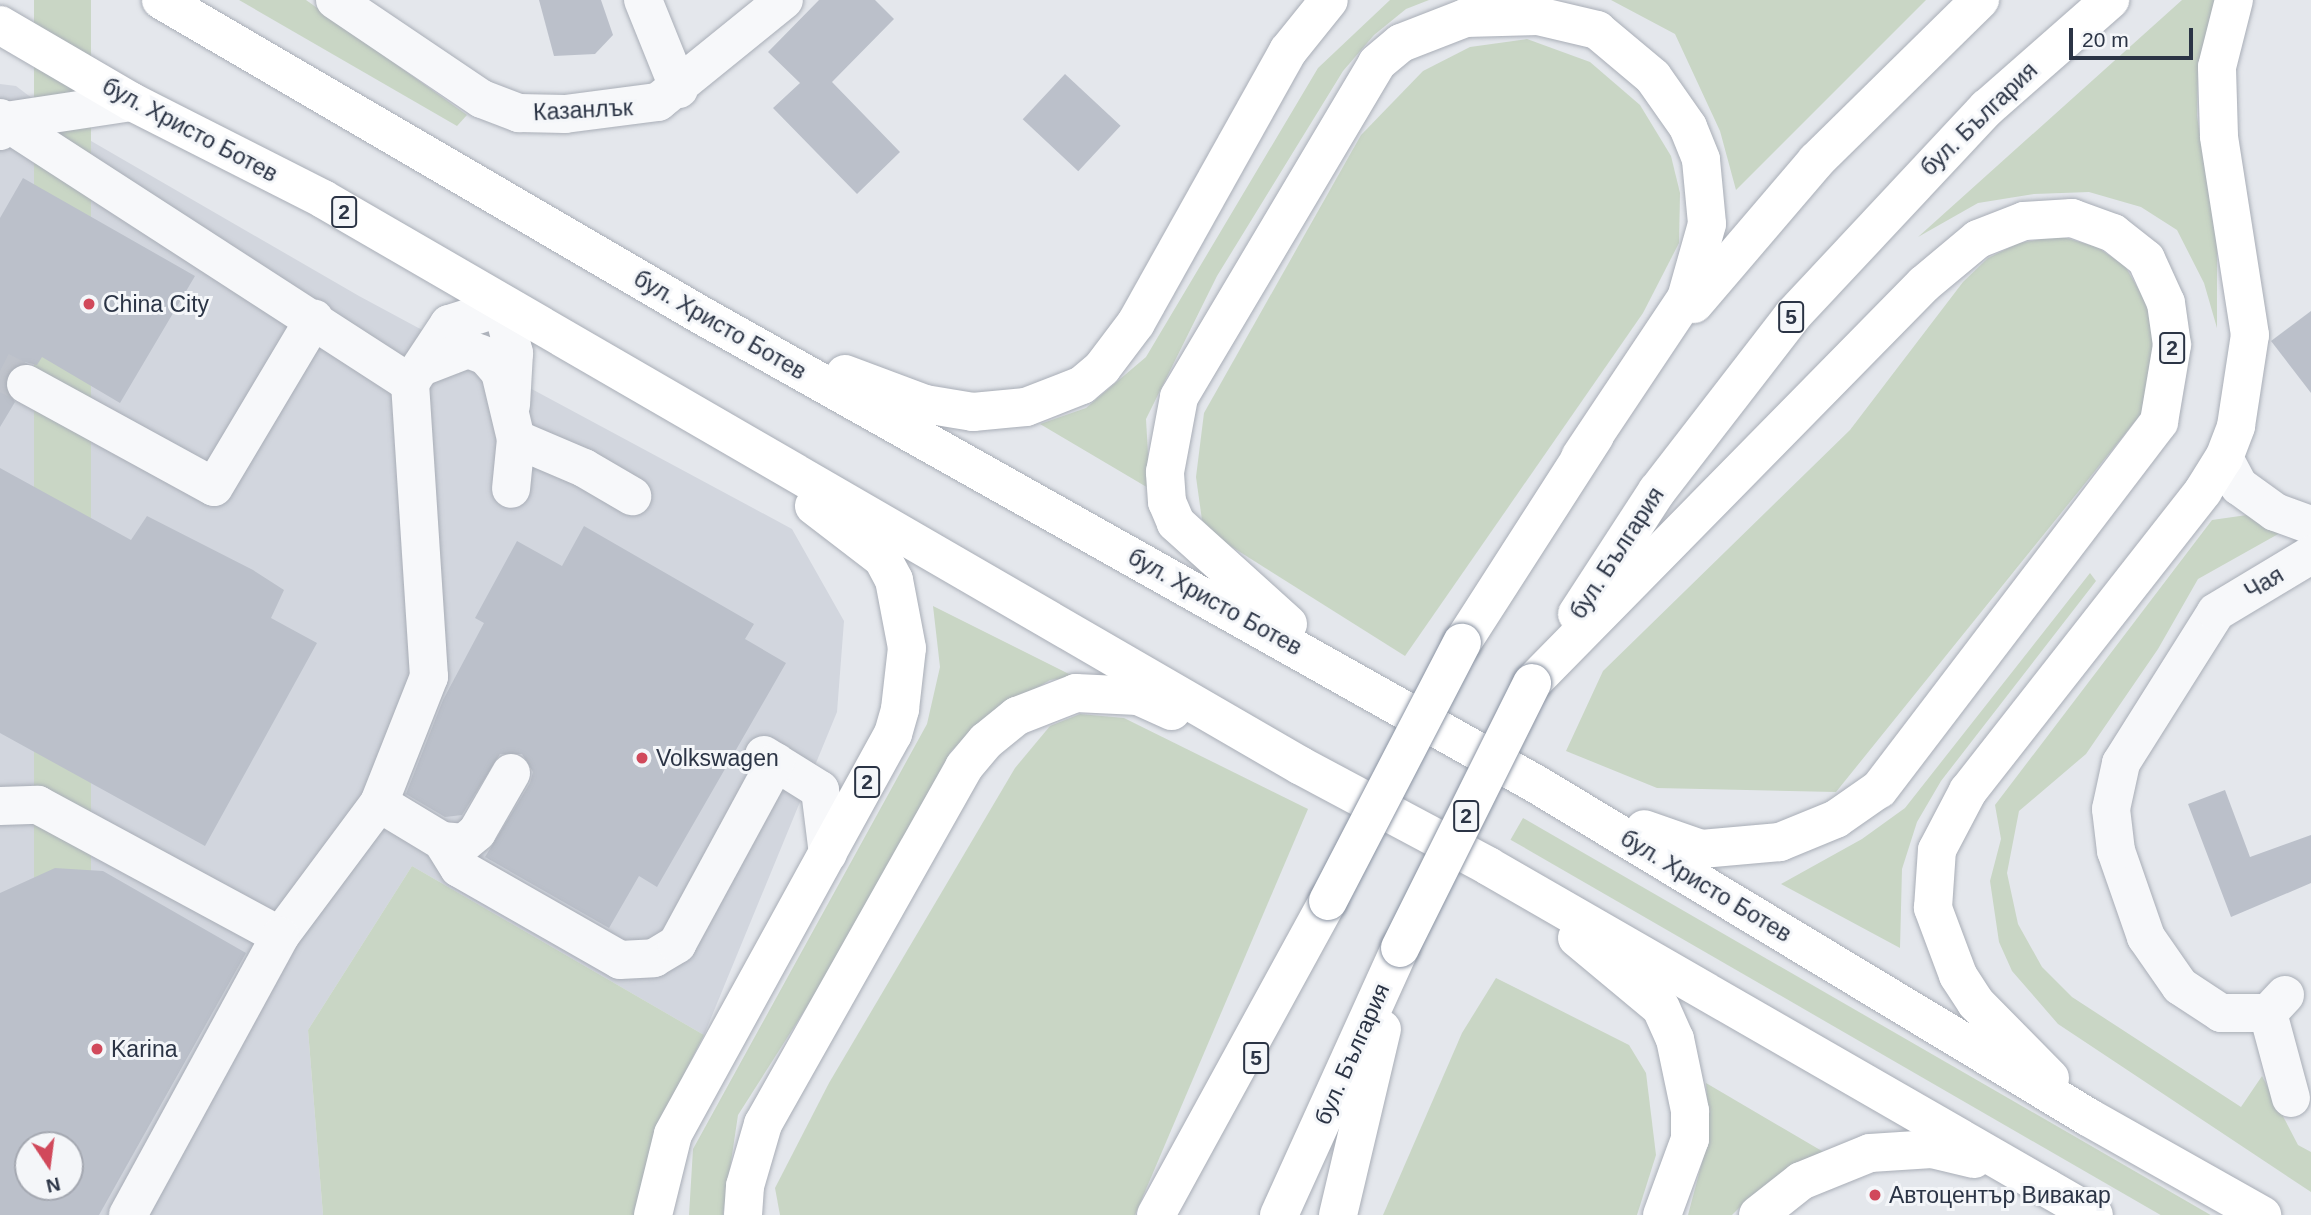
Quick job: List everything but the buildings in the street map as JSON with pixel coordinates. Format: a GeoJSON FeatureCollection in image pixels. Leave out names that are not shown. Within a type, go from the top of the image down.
{"type":"FeatureCollection","features":[{"type":"Feature","properties":{"kind":"main road","name":"бул. Христо Ботев"},"geometry":{"type":"LineString","coordinates":[[161,0],[728,330],[1536,784],[2088,1117],[2262,1215]]}},
{"type":"Feature","properties":{"kind":"main road"},"geometry":{"type":"LineString","coordinates":[[728,330],[949,410],[1017,409],[1082,385],[1102,368],[1136,323],[1288,51],[1329,0]]}},
{"type":"Feature","properties":{"kind":"main road","name":"5"},"geometry":{"type":"LineString","coordinates":[[1184,1215],[1328,901],[1462,643],[1580,457],[1743,243],[1860,115],[1980,0]]}},
{"type":"Feature","properties":{"kind":"main road","name":"бул. България"},"geometry":{"type":"LineString","coordinates":[[1279,1215],[1400,948],[1532,683],[1657,491],[1793,315],[1987,108],[2110,0]]}},
{"type":"Feature","properties":{"kind":"main road"},"geometry":{"type":"LineString","coordinates":[[2088,1117],[1976,1003],[1958,975],[1933,908],[1937,850],[1968,791],[2224,458],[2244,391],[2250,335],[2220,136],[2217,66],[2234,0]]}},
{"type":"Feature","properties":{"kind":"main road"},"geometry":{"type":"LineString","coordinates":[[1347,676],[1176,523],[1167,502],[1168,437],[1195,363],[1353,95],[1377,63],[1401,43],[1465,18],[1538,16],[1597,30],[1653,77],[1688,127],[1701,160],[1707,224],[1686,298],[1580,457]]}},
{"type":"Feature","properties":{"kind":"main road","name":"бул. Христо Ботев"},"geometry":{"type":"LineString","coordinates":[[0,25],[132,102],[323,199],[502,307],[685,407],[1300,766],[1488,866],[2094,1215]]}},
{"type":"Feature","properties":{"kind":"main road","name":"2"},"geometry":{"type":"LineString","coordinates":[[1532,683],[1924,284],[1978,239],[2024,221],[2072,218],[2113,233],[2146,259],[2166,303],[2172,345],[2159,422],[1867,801],[1802,835],[1720,850],[1685,846],[1536,784]]}},
{"type":"Feature","properties":{"kind":"main road","name":"2"},"geometry":{"type":"LineString","coordinates":[[653,1215],[673,1134],[893,734],[900,709],[907,648],[894,580],[883,559],[685,407]]}},
{"type":"Feature","properties":{"kind":"main road"},"geometry":{"type":"LineString","coordinates":[[744,1215],[745,1186],[763,1124],[964,768],[1017,716],[1076,693],[1138,696],[1300,766]]}},
{"type":"Feature","properties":{"kind":"main road"},"geometry":{"type":"LineString","coordinates":[[1488,866],[1661,1008],[1675,1039],[1690,1111],[1682,1169],[1662,1215]]}},
{"type":"Feature","properties":{"kind":"main road"},"geometry":{"type":"LineString","coordinates":[[1156,1215],[1328,901]]}},
{"type":"Feature","properties":{"kind":"main road"},"geometry":{"type":"LineString","coordinates":[[1338,1215],[1400,948]]}},
{"type":"Feature","properties":{"kind":"main road"},"geometry":{"type":"LineString","coordinates":[[1758,1215],[1801,1181],[1870,1153],[1900,1149],[1958,1153],[2047,1188]]}},
{"type":"Feature","properties":{"kind":"street","name":"Казанлък"},"geometry":{"type":"LineString","coordinates":[[335,0],[422,64],[482,99],[519,113],[635,109],[658,103],[679,89],[784,0]]}},
{"type":"Feature","properties":{"kind":"street"},"geometry":{"type":"LineString","coordinates":[[643,0],[679,89]]}},
{"type":"Feature","properties":{"kind":"street"},"geometry":{"type":"LineString","coordinates":[[2,123],[132,102]]}},
{"type":"Feature","properties":{"kind":"street"},"geometry":{"type":"LineString","coordinates":[[2,123],[314,320],[417,374]]}},
{"type":"Feature","properties":{"kind":"street"},"geometry":{"type":"LineString","coordinates":[[128,1215],[280,936],[379,803],[429,677],[417,374],[449,324],[502,307],[514,353],[511,489]]}},
{"type":"Feature","properties":{"kind":"street"},"geometry":{"type":"LineString","coordinates":[[26,384],[214,487],[314,320]]}},
{"type":"Feature","properties":{"kind":"street"},"geometry":{"type":"LineString","coordinates":[[417,374],[468,349],[486,356],[500,372],[513,422],[632,496]]}},
{"type":"Feature","properties":{"kind":"street"},"geometry":{"type":"LineString","coordinates":[[2224,458],[2239,486],[2275,512],[2311,525]]}},
{"type":"Feature","properties":{"kind":"street","name":"Чая"},"geometry":{"type":"LineString","coordinates":[[2291,1098],[2277,1004],[2221,1013],[2180,986],[2146,937],[2114,841],[2111,809],[2121,763],[2216,612],[2311,555]]}},
{"type":"Feature","properties":{"kind":"street"},"geometry":{"type":"LineString","coordinates":[[442,841],[459,868],[620,960],[654,958],[677,944],[770,759],[820,790],[828,854]]}},
{"type":"Feature","properties":{"kind":"street"},"geometry":{"type":"LineString","coordinates":[[379,803],[442,841],[464,843],[477,832],[512,773]]}},
{"type":"Feature","properties":{"kind":"street"},"geometry":{"type":"LineString","coordinates":[[0,806],[38,805],[280,936]]}},
{"type":"Feature","properties":{"kind":"shaded area"},"geometry":{"type":"Polygon","coordinates":[[[0,84],[16,86],[79,134],[359,296],[792,529],[844,621],[837,712],[704,1035],[412,866],[308,1030],[323,1215],[0,1215],[0,84]]]}},
{"type":"Feature","properties":{"kind":"green space"},"geometry":{"type":"Polygon","coordinates":[[[34,0],[91,0],[91,1215],[34,1215],[34,1201],[84,1201],[84,1131],[34,1131],[34,0]]]}},
{"type":"Feature","properties":{"kind":"green space"},"geometry":{"type":"Polygon","coordinates":[[[239,0],[306,0],[467,115],[457,126],[239,0]]]}},
{"type":"Feature","properties":{"kind":"green space"},"geometry":{"type":"Polygon","coordinates":[[[1390,0],[1429,0],[1406,9],[1374,35],[1343,71],[1217,276],[1146,419],[1150,489],[1040,424],[1086,408],[1146,357],[1318,68],[1390,0]]]}},
{"type":"Feature","properties":{"kind":"green space"},"geometry":{"type":"Polygon","coordinates":[[[1611,0],[1926,0],[1736,190],[1720,131],[1675,34],[1611,0]]]}},
{"type":"Feature","properties":{"kind":"green space"},"geometry":{"type":"Polygon","coordinates":[[[2182,0],[2221,0],[2198,67],[2197,116],[2217,244],[2217,328],[2204,283],[2177,230],[2141,207],[2089,192],[2034,194],[1978,203],[1918,237],[2182,0]]]}},
{"type":"Feature","properties":{"kind":"green space"},"geometry":{"type":"Polygon","coordinates":[[[1527,39],[1590,62],[1640,105],[1671,156],[1680,193],[1679,243],[1643,313],[1405,656],[1221,540],[1202,520],[1196,477],[1204,413],[1361,135],[1423,71],[1470,47],[1527,39]]]}},
{"type":"Feature","properties":{"kind":"green space"},"geometry":{"type":"Polygon","coordinates":[[[2059,236],[2097,247],[2125,266],[2143,297],[2153,326],[2154,355],[2141,414],[1836,792],[1657,788],[1566,751],[1603,671],[1850,430],[1963,282],[1988,258],[2019,243],[2059,236]]]}},
{"type":"Feature","properties":{"kind":"green space"},"geometry":{"type":"Polygon","coordinates":[[[2247,515],[2280,533],[2198,579],[2158,649],[2086,754],[2019,811],[2007,873],[2018,924],[2042,967],[2072,997],[2241,1107],[2262,1076],[2298,1145],[2311,1152],[2311,1192],[2058,1024],[2012,971],[1999,942],[1990,881],[2001,839],[1995,805],[2212,520],[2247,515]]]}},
{"type":"Feature","properties":{"kind":"green space"},"geometry":{"type":"Polygon","coordinates":[[[2090,573],[2096,581],[1941,781],[1917,822],[1902,869],[1900,948],[1781,884],[1862,839],[1905,808],[2090,573]]]}},
{"type":"Feature","properties":{"kind":"green space"},"geometry":{"type":"Polygon","coordinates":[[[933,606],[1075,677],[1050,680],[983,720],[951,751],[836,961],[738,1115],[723,1215],[689,1215],[693,1149],[927,724],[940,667],[933,606]]]}},
{"type":"Feature","properties":{"kind":"green space"},"geometry":{"type":"Polygon","coordinates":[[[1080,714],[1124,718],[1308,809],[1135,1215],[780,1215],[775,1188],[829,1083],[1015,768],[1050,726],[1080,714]]]}},
{"type":"Feature","properties":{"kind":"green space"},"geometry":{"type":"Polygon","coordinates":[[[1523,818],[2211,1215],[2161,1215],[1510,840],[1523,818]]]}},
{"type":"Feature","properties":{"kind":"green space"},"geometry":{"type":"Polygon","coordinates":[[[412,866],[704,1035],[658,1125],[634,1215],[323,1215],[308,1030],[412,866]]]}},
{"type":"Feature","properties":{"kind":"green space"},"geometry":{"type":"Polygon","coordinates":[[[1496,978],[1629,1045],[1646,1073],[1656,1155],[1637,1215],[1383,1215],[1462,1033],[1496,978]]]}},
{"type":"Feature","properties":{"kind":"green space"},"geometry":{"type":"Polygon","coordinates":[[[1706,1083],[1827,1154],[1748,1199],[1732,1215],[1688,1215],[1709,1136],[1706,1083]]]}},
{"type":"Feature","properties":{"kind":"tunnel"},"geometry":{"type":"LineString","coordinates":[[0,371],[26,384]]}},
{"type":"Feature","properties":{"kind":"place","name":"China City"},"geometry":{"type":"Point","coordinates":[89,304]}},
{"type":"Feature","properties":{"kind":"place","name":"Volkswagen"},"geometry":{"type":"Point","coordinates":[642,758]}},
{"type":"Feature","properties":{"kind":"place","name":"Karina"},"geometry":{"type":"Point","coordinates":[97,1049]}},
{"type":"Feature","properties":{"kind":"place","name":"Автоцентър Вивакар"},"geometry":{"type":"Point","coordinates":[1875,1195]}}]}
